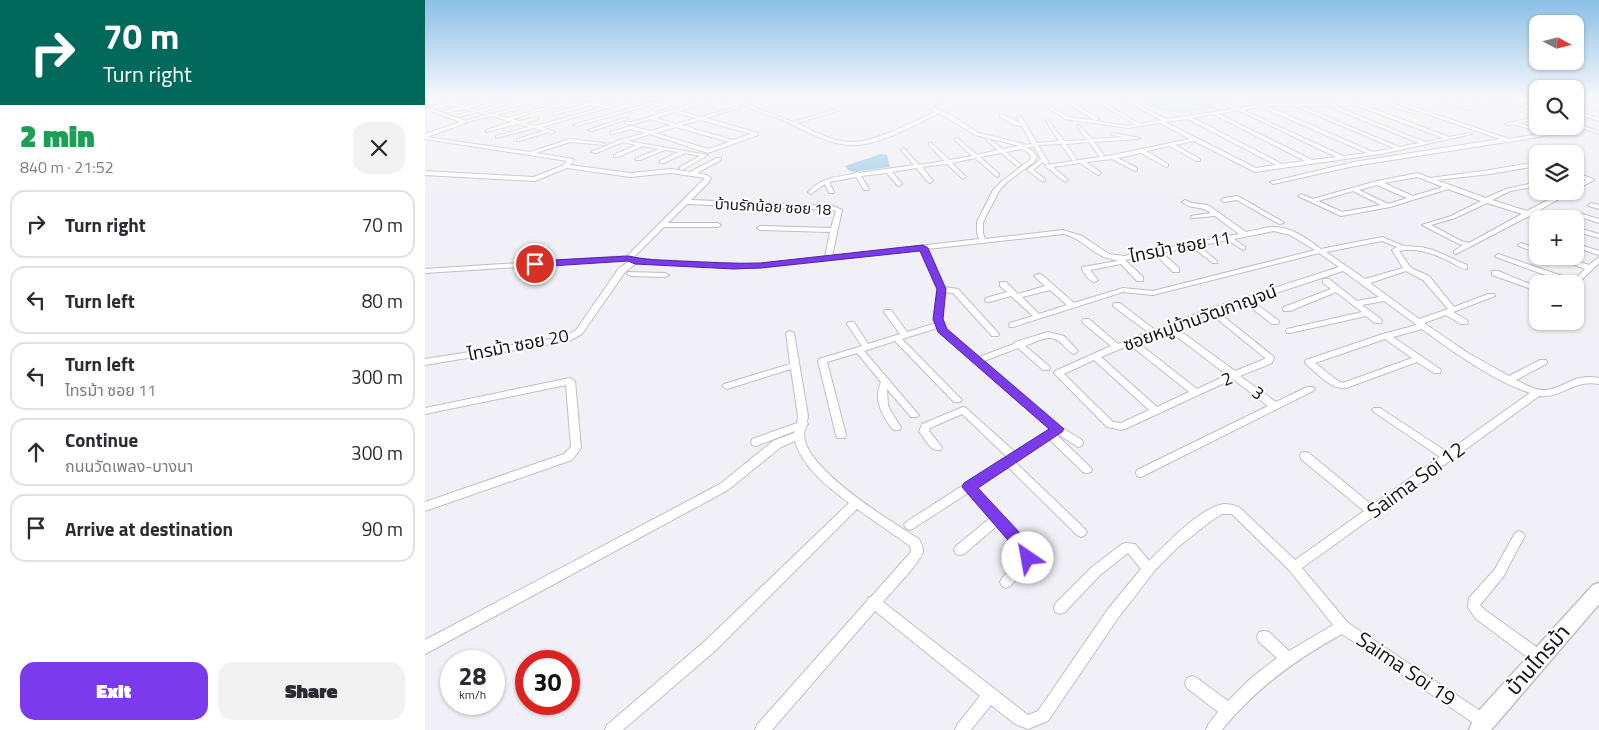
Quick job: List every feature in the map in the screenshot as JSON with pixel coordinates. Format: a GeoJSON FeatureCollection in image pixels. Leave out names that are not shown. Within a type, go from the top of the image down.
{"type":"FeatureCollection","features":[{"type":"Feature","properties":{"kind":"street"},"geometry":{"type":"LineString","coordinates":[[498,137],[513,133]]}},
{"type":"Feature","properties":{"kind":"street"},"geometry":{"type":"LineString","coordinates":[[519,140],[544,133]]}},
{"type":"Feature","properties":{"kind":"street"},"geometry":{"type":"LineString","coordinates":[[594,152],[647,133]]}},
{"type":"Feature","properties":{"kind":"street"},"geometry":{"type":"LineString","coordinates":[[653,133],[705,151],[756,134],[753,133]]}},
{"type":"Feature","properties":{"kind":"street"},"geometry":{"type":"LineString","coordinates":[[703,133],[734,142]]}},
{"type":"Feature","properties":{"kind":"street"},"geometry":{"type":"LineString","coordinates":[[812,133],[845,143],[860,144],[887,133]]}},
{"type":"Feature","properties":{"kind":"street"},"geometry":{"type":"LineString","coordinates":[[976,133],[1018,144],[1031,152],[1034,157],[1033,161],[1004,182],[997,190],[980,222],[979,233],[983,241]]}},
{"type":"Feature","properties":{"kind":"street"},"geometry":{"type":"LineString","coordinates":[[1028,133],[1045,161],[1030,170],[1043,180]]}},
{"type":"Feature","properties":{"kind":"street"},"geometry":{"type":"LineString","coordinates":[[1057,133],[1075,159]]}},
{"type":"Feature","properties":{"kind":"street"},"geometry":{"type":"LineString","coordinates":[[1084,133],[1101,155]]}},
{"type":"Feature","properties":{"kind":"street"},"geometry":{"type":"LineString","coordinates":[[1112,133],[1119,140]]}},
{"type":"Feature","properties":{"kind":"street"},"geometry":{"type":"LineString","coordinates":[[811,192],[826,181],[857,174],[948,162],[1035,144],[1138,138],[1116,133]]}},
{"type":"Feature","properties":{"kind":"street"},"geometry":{"type":"LineString","coordinates":[[1181,133],[1251,170],[1372,153],[1469,133]]}},
{"type":"Feature","properties":{"kind":"street"},"geometry":{"type":"LineString","coordinates":[[1219,133],[1283,167]]}},
{"type":"Feature","properties":{"kind":"street"},"geometry":{"type":"LineString","coordinates":[[1254,133],[1312,162]]}},
{"type":"Feature","properties":{"kind":"street"},"geometry":{"type":"LineString","coordinates":[[1289,133],[1341,158]]}},
{"type":"Feature","properties":{"kind":"street"},"geometry":{"type":"LineString","coordinates":[[1327,133],[1372,153]]}},
{"type":"Feature","properties":{"kind":"street"},"geometry":{"type":"LineString","coordinates":[[1362,133],[1399,148]]}},
{"type":"Feature","properties":{"kind":"street"},"geometry":{"type":"LineString","coordinates":[[1399,133],[1424,143]]}},
{"type":"Feature","properties":{"kind":"street"},"geometry":{"type":"LineString","coordinates":[[1436,133],[1449,138]]}},
{"type":"Feature","properties":{"kind":"street"},"geometry":{"type":"LineString","coordinates":[[1494,133],[1506,137]]}},
{"type":"Feature","properties":{"kind":"street"},"geometry":{"type":"LineString","coordinates":[[1496,133],[1513,142],[1559,133]]}},
{"type":"Feature","properties":{"kind":"street"},"geometry":{"type":"LineString","coordinates":[[425,137],[571,160],[566,166],[542,178],[531,180],[425,173]]}},
{"type":"Feature","properties":{"kind":"street"},"geometry":{"type":"LineString","coordinates":[[1273,182],[1354,164],[1506,137]]}},
{"type":"Feature","properties":{"kind":"street"},"geometry":{"type":"LineString","coordinates":[[957,138],[997,175]]}},
{"type":"Feature","properties":{"kind":"street"},"geometry":{"type":"LineString","coordinates":[[530,154],[570,140],[603,144]]}},
{"type":"Feature","properties":{"kind":"street"},"geometry":{"type":"LineString","coordinates":[[989,140],[1003,150],[1018,165]]}},
{"type":"Feature","properties":{"kind":"street"},"geometry":{"type":"LineString","coordinates":[[1137,140],[1143,150],[1166,165]]}},
{"type":"Feature","properties":{"kind":"street"},"geometry":{"type":"LineString","coordinates":[[1065,180],[1048,166],[1113,157],[1193,140]]}},
{"type":"Feature","properties":{"kind":"street"},"geometry":{"type":"LineString","coordinates":[[622,141],[705,156],[682,168]]}},
{"type":"Feature","properties":{"kind":"street"},"geometry":{"type":"LineString","coordinates":[[1109,143],[1120,155]]}},
{"type":"Feature","properties":{"kind":"street"},"geometry":{"type":"LineString","coordinates":[[931,144],[963,177]]}},
{"type":"Feature","properties":{"kind":"street"},"geometry":{"type":"LineString","coordinates":[[1003,150],[1018,144]]}},
{"type":"Feature","properties":{"kind":"street"},"geometry":{"type":"LineString","coordinates":[[616,156],[642,145]]}},
{"type":"Feature","properties":{"kind":"street"},"geometry":{"type":"LineString","coordinates":[[1171,145],[1198,160]]}},
{"type":"Feature","properties":{"kind":"street"},"geometry":{"type":"LineString","coordinates":[[638,159],[663,148]]}},
{"type":"Feature","properties":{"kind":"street"},"geometry":{"type":"LineString","coordinates":[[904,150],[930,181]]}},
{"type":"Feature","properties":{"kind":"street"},"geometry":{"type":"LineString","coordinates":[[663,162],[683,152]]}},
{"type":"Feature","properties":{"kind":"street"},"geometry":{"type":"LineString","coordinates":[[1113,157],[1135,169]]}},
{"type":"Feature","properties":{"kind":"street"},"geometry":{"type":"LineString","coordinates":[[566,166],[631,175],[671,171],[691,174],[719,159]]}},
{"type":"Feature","properties":{"kind":"street"},"geometry":{"type":"LineString","coordinates":[[1082,162],[1097,173]]}},
{"type":"Feature","properties":{"kind":"street"},"geometry":{"type":"LineString","coordinates":[[1431,179],[1529,165]]}},
{"type":"Feature","properties":{"kind":"street"},"geometry":{"type":"LineString","coordinates":[[888,170],[899,184]]}},
{"type":"Feature","properties":{"kind":"street","name":"ไทรม้า ซอย 20"},"geometry":{"type":"LineString","coordinates":[[425,362],[566,339],[574,336],[579,332],[622,270],[662,224],[708,178],[691,174]]}},
{"type":"Feature","properties":{"kind":"street"},"geometry":{"type":"LineString","coordinates":[[857,174],[865,189]]}},
{"type":"Feature","properties":{"kind":"street"},"geometry":{"type":"LineString","coordinates":[[1584,183],[1599,174]]}},
{"type":"Feature","properties":{"kind":"street"},"geometry":{"type":"LineString","coordinates":[[1312,201],[1413,175],[1431,179],[1529,214]]}},
{"type":"Feature","properties":{"kind":"street"},"geometry":{"type":"LineString","coordinates":[[1584,177],[1591,179]]}},
{"type":"Feature","properties":{"kind":"street"},"geometry":{"type":"LineString","coordinates":[[826,181],[831,192]]}},
{"type":"Feature","properties":{"kind":"street"},"geometry":{"type":"LineString","coordinates":[[1377,183],[1412,198]]}},
{"type":"Feature","properties":{"kind":"street"},"geometry":{"type":"LineString","coordinates":[[1470,245],[1459,242],[1425,225],[1453,216],[1507,190],[1529,186]]}},
{"type":"Feature","properties":{"kind":"street"},"geometry":{"type":"LineString","coordinates":[[1301,196],[1341,214],[1388,206],[1449,187]]}},
{"type":"Feature","properties":{"kind":"street"},"geometry":{"type":"LineString","coordinates":[[1353,189],[1388,206]]}},
{"type":"Feature","properties":{"kind":"street"},"geometry":{"type":"LineString","coordinates":[[1224,200],[1237,198],[1283,222],[1267,229]]}},
{"type":"Feature","properties":{"kind":"street"},"geometry":{"type":"LineString","coordinates":[[1200,199],[1206,202],[1206,206],[1215,214],[1244,234]]}},
{"type":"Feature","properties":{"kind":"street"},"geometry":{"type":"LineString","coordinates":[[1536,210],[1554,200]]}},
{"type":"Feature","properties":{"kind":"street","name":"บ้านรักน้อย ซอย 18"},"geometry":{"type":"LineString","coordinates":[[685,202],[706,206],[833,208],[839,210],[840,213],[828,254],[829,259]]}},
{"type":"Feature","properties":{"kind":"street"},"geometry":{"type":"LineString","coordinates":[[1185,202],[1190,205],[1206,206]]}},
{"type":"Feature","properties":{"kind":"street"},"geometry":{"type":"LineString","coordinates":[[1591,205],[1599,207]]}},
{"type":"Feature","properties":{"kind":"street"},"geometry":{"type":"LineString","coordinates":[[1193,217],[1215,214]]}},
{"type":"Feature","properties":{"kind":"street"},"geometry":{"type":"LineString","coordinates":[[1456,252],[1529,214]]}},
{"type":"Feature","properties":{"kind":"street"},"geometry":{"type":"LineString","coordinates":[[1584,216],[1599,221]]}},
{"type":"Feature","properties":{"kind":"street"},"geometry":{"type":"LineString","coordinates":[[662,224],[719,225]]}},
{"type":"Feature","properties":{"kind":"street"},"geometry":{"type":"LineString","coordinates":[[760,228],[834,230]]}},
{"type":"Feature","properties":{"kind":"street","name":"ไทรม้า ซอย 11"},"geometry":{"type":"LineString","coordinates":[[425,271],[632,260],[734,267],[829,259],[1063,232],[1079,236],[1100,253],[1120,260],[1267,229],[1293,234],[1467,356],[1509,380],[1538,392]]}},
{"type":"Feature","properties":{"kind":"street"},"geometry":{"type":"LineString","coordinates":[[1584,232],[1599,236]]}},
{"type":"Feature","properties":{"kind":"street"},"geometry":{"type":"LineString","coordinates":[[1228,237],[1243,248]]}},
{"type":"Feature","properties":{"kind":"street"},"geometry":{"type":"LineString","coordinates":[[1013,326],[1038,316],[1123,290],[1153,293],[1319,251],[1382,239],[1403,248]]}},
{"type":"Feature","properties":{"kind":"street"},"geometry":{"type":"LineString","coordinates":[[1193,245],[1215,262]]}},
{"type":"Feature","properties":{"kind":"street"},"geometry":{"type":"LineString","coordinates":[[1521,245],[1529,248]]}},
{"type":"Feature","properties":{"kind":"street"},"geometry":{"type":"LineString","coordinates":[[923,248],[941,289],[939,325],[942,330],[1054,432],[1087,469]]}},
{"type":"Feature","properties":{"kind":"street"},"geometry":{"type":"LineString","coordinates":[[1407,269],[1407,266],[1395,250],[1403,248],[1440,254],[1464,267]]}},
{"type":"Feature","properties":{"kind":"street"},"geometry":{"type":"LineString","coordinates":[[1584,248],[1599,253]]}},
{"type":"Feature","properties":{"kind":"street"},"geometry":{"type":"LineString","coordinates":[[1157,253],[1176,270]]}},
{"type":"Feature","properties":{"kind":"street"},"geometry":{"type":"LineString","coordinates":[[1498,256],[1551,275]]}},
{"type":"Feature","properties":{"kind":"street"},"geometry":{"type":"LineString","coordinates":[[1582,275],[1599,259]]}},
{"type":"Feature","properties":{"kind":"street"},"geometry":{"type":"LineString","coordinates":[[1094,280],[1085,269],[1120,260],[1140,279]]}},
{"type":"Feature","properties":{"kind":"street"},"geometry":{"type":"LineString","coordinates":[[1580,265],[1589,268]]}},
{"type":"Feature","properties":{"kind":"street","name":"ซอยหมู่บ้านวัฒกาญจน์"},"geometry":{"type":"LineString","coordinates":[[1115,427],[1110,426],[1058,373],[1117,347],[1212,311],[1344,268]]}},
{"type":"Feature","properties":{"kind":"street"},"geometry":{"type":"LineString","coordinates":[[1364,282],[1407,269],[1426,278],[1450,311],[1464,322]]}},
{"type":"Feature","properties":{"kind":"street"},"geometry":{"type":"LineString","coordinates":[[1495,273],[1529,286]]}},
{"type":"Feature","properties":{"kind":"street"},"geometry":{"type":"LineString","coordinates":[[631,274],[665,275]]}},
{"type":"Feature","properties":{"kind":"street"},"geometry":{"type":"LineString","coordinates":[[1038,276],[1073,306]]}},
{"type":"Feature","properties":{"kind":"street"},"geometry":{"type":"LineString","coordinates":[[1326,281],[1378,321]]}},
{"type":"Feature","properties":{"kind":"street"},"geometry":{"type":"LineString","coordinates":[[1003,284],[1038,316]]}},
{"type":"Feature","properties":{"kind":"street"},"geometry":{"type":"LineString","coordinates":[[989,300],[1051,287]]}},
{"type":"Feature","properties":{"kind":"street"},"geometry":{"type":"LineString","coordinates":[[941,289],[955,291],[995,334]]}},
{"type":"Feature","properties":{"kind":"street"},"geometry":{"type":"LineString","coordinates":[[1287,309],[1337,289]]}},
{"type":"Feature","properties":{"kind":"street"},"geometry":{"type":"LineString","coordinates":[[1419,358],[1343,386],[1335,383],[1309,362],[1422,324],[1450,311],[1491,296]]}},
{"type":"Feature","properties":{"kind":"street"},"geometry":{"type":"LineString","coordinates":[[1356,304],[1386,298]]}},
{"type":"Feature","properties":{"kind":"street"},"geometry":{"type":"LineString","coordinates":[[1247,300],[1275,322]]}},
{"type":"Feature","properties":{"kind":"street"},"geometry":{"type":"LineString","coordinates":[[1117,305],[1154,333]]}},
{"type":"Feature","properties":{"kind":"street","name":"2"},"geometry":{"type":"LineString","coordinates":[[1115,427],[1122,427],[1234,375],[1269,361],[1269,358],[1212,311]]}},
{"type":"Feature","properties":{"kind":"street"},"geometry":{"type":"LineString","coordinates":[[888,312],[901,337],[957,400]]}},
{"type":"Feature","properties":{"kind":"street"},"geometry":{"type":"LineString","coordinates":[[1290,331],[1368,313]]}},
{"type":"Feature","properties":{"kind":"street"},"geometry":{"type":"LineString","coordinates":[[1086,321],[1117,347]]}},
{"type":"Feature","properties":{"kind":"street"},"geometry":{"type":"LineString","coordinates":[[851,324],[863,349],[885,382],[914,415]]}},
{"type":"Feature","properties":{"kind":"street"},"geometry":{"type":"LineString","coordinates":[[841,435],[821,363],[825,359],[939,325]]}},
{"type":"Feature","properties":{"kind":"street","name":"3"},"geometry":{"type":"LineString","coordinates":[[1169,327],[1275,406]]}},
{"type":"Feature","properties":{"kind":"street"},"geometry":{"type":"LineString","coordinates":[[762,730],[915,556],[917,550],[915,543],[856,503],[816,466],[803,450],[796,365],[790,334]]}},
{"type":"Feature","properties":{"kind":"street"},"geometry":{"type":"LineString","coordinates":[[977,361],[1039,336],[1054,334],[1074,351]]}},
{"type":"Feature","properties":{"kind":"street"},"geometry":{"type":"LineString","coordinates":[[1386,336],[1437,371]]}},
{"type":"Feature","properties":{"kind":"street"},"geometry":{"type":"LineString","coordinates":[[1131,342],[1196,393]]}},
{"type":"Feature","properties":{"kind":"street"},"geometry":{"type":"LineString","coordinates":[[1018,344],[1046,368]]}},
{"type":"Feature","properties":{"kind":"street"},"geometry":{"type":"LineString","coordinates":[[1096,357],[1157,411]]}},
{"type":"Feature","properties":{"kind":"street"},"geometry":{"type":"LineString","coordinates":[[1509,380],[1543,362]]}},
{"type":"Feature","properties":{"kind":"street"},"geometry":{"type":"LineString","coordinates":[[727,386],[796,365]]}},
{"type":"Feature","properties":{"kind":"street"},"geometry":{"type":"LineString","coordinates":[[1538,392],[1554,391],[1587,378],[1599,381]]}},
{"type":"Feature","properties":{"kind":"street"},"geometry":{"type":"LineString","coordinates":[[425,411],[570,381],[576,448],[568,457],[425,507]]}},
{"type":"Feature","properties":{"kind":"street"},"geometry":{"type":"LineString","coordinates":[[885,382],[881,390],[882,400],[887,414],[896,428]]}},
{"type":"Feature","properties":{"kind":"street"},"geometry":{"type":"LineString","coordinates":[[1141,473],[1310,389]]}},
{"type":"Feature","properties":{"kind":"street","name":"Saima Soi 12"},"geometry":{"type":"LineString","coordinates":[[1294,567],[1538,392]]}},
{"type":"Feature","properties":{"kind":"street"},"geometry":{"type":"LineString","coordinates":[[937,447],[924,432],[925,426],[963,410],[1081,532]]}},
{"type":"Feature","properties":{"kind":"street"},"geometry":{"type":"LineString","coordinates":[[1377,410],[1448,457]]}},
{"type":"Feature","properties":{"kind":"street"},"geometry":{"type":"LineString","coordinates":[[756,442],[801,429]]}},
{"type":"Feature","properties":{"kind":"street"},"geometry":{"type":"LineString","coordinates":[[425,646],[724,487],[777,444],[801,429]]}},
{"type":"Feature","properties":{"kind":"street"},"geometry":{"type":"LineString","coordinates":[[1054,432],[1077,443]]}},
{"type":"Feature","properties":{"kind":"street"},"geometry":{"type":"LineString","coordinates":[[910,525],[1054,432]]}},
{"type":"Feature","properties":{"kind":"street"},"geometry":{"type":"LineString","coordinates":[[1305,456],[1373,512]]}},
{"type":"Feature","properties":{"kind":"street"},"geometry":{"type":"LineString","coordinates":[[969,487],[1028,553],[1025,562],[1006,582]]}},
{"type":"Feature","properties":{"kind":"street"},"geometry":{"type":"LineString","coordinates":[[612,730],[692,662],[856,503]]}},
{"type":"Feature","properties":{"kind":"street"},"geometry":{"type":"LineString","coordinates":[[873,602],[1020,719],[1028,722],[1043,716],[1147,568],[1187,532],[1219,508],[1227,508],[1235,510],[1294,567],[1343,627]]}},
{"type":"Feature","properties":{"kind":"street"},"geometry":{"type":"LineString","coordinates":[[960,550],[997,518]]}},
{"type":"Feature","properties":{"kind":"street"},"geometry":{"type":"LineString","coordinates":[[1519,536],[1505,565],[1473,602],[1474,607],[1480,614],[1539,658]]}},
{"type":"Feature","properties":{"kind":"street"},"geometry":{"type":"LineString","coordinates":[[1060,608],[1096,571],[1126,548],[1131,548],[1147,568]]}},
{"type":"Feature","properties":{"kind":"street","name":"บ้านไทรม้า"},"geometry":{"type":"LineString","coordinates":[[1482,726],[1599,591]]}},
{"type":"Feature","properties":{"kind":"street","name":"Saima Soi 19"},"geometry":{"type":"LineString","coordinates":[[1213,730],[1245,692],[1287,659],[1343,627],[1482,726]]}},
{"type":"Feature","properties":{"kind":"street"},"geometry":{"type":"LineString","coordinates":[[1264,637],[1287,659]]}},
{"type":"Feature","properties":{"kind":"street"},"geometry":{"type":"LineString","coordinates":[[1192,683],[1228,710]]}},
{"type":"Feature","properties":{"kind":"street"},"geometry":{"type":"LineString","coordinates":[[962,730],[990,695]]}},
{"type":"Feature","properties":{"kind":"water"},"geometry":{"type":"Polygon","coordinates":[[[881,154],[887,155],[890,167],[853,172],[845,166],[881,154]]]}},
{"type":"Feature","properties":{"kind":"route"},"geometry":{"type":"LineString","coordinates":[[535,264],[629,258],[635,261],[677,264],[734,267],[760,266],[923,248],[941,289],[938,319],[942,330],[1057,429],[969,487],[1024,548],[1028,553],[1028,558]]}}]}
